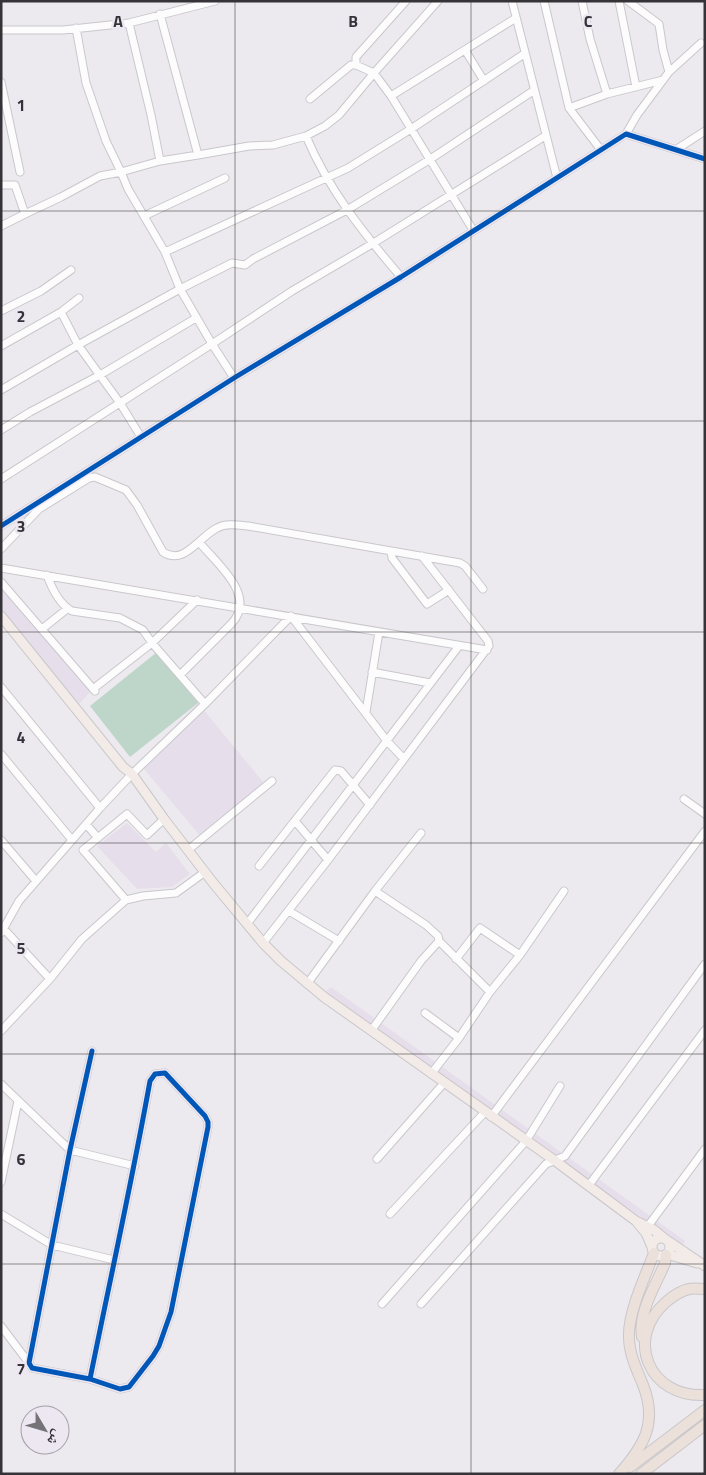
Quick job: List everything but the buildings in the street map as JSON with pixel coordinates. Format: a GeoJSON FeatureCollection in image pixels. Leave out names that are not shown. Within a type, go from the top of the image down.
{"type":"FeatureCollection","features":[{"type":"Feature","properties":{"kind":"highway"},"geometry":{"type":"LineString","coordinates":[[620,1474],[639,1450],[649,1426],[649,1408],[629,1347],[629,1335],[637,1297],[653,1250]]}},
{"type":"Feature","properties":{"kind":"highway"},"geometry":{"type":"LineString","coordinates":[[667,1255],[644,1312],[641,1329],[648,1361],[655,1374],[668,1387],[692,1396],[705,1395]]}},
{"type":"Feature","properties":{"kind":"highway"},"geometry":{"type":"LineString","coordinates":[[644,1346],[646,1332],[662,1306],[676,1294],[690,1289],[705,1289]]}},
{"type":"Feature","properties":{"kind":"highway"},"geometry":{"type":"LineString","coordinates":[[620,1474],[705,1410]]}},
{"type":"Feature","properties":{"kind":"highway"},"geometry":{"type":"LineString","coordinates":[[642,1474],[705,1426]]}},
{"type":"Feature","properties":{"kind":"main road"},"geometry":{"type":"LineString","coordinates":[[1,616],[123,767],[132,774],[164,819],[247,924],[263,943],[307,984],[589,1185],[636,1221],[646,1233],[653,1250],[660,1256],[667,1255],[704,1266]]}},
{"type":"Feature","properties":{"kind":"main road"},"geometry":{"type":"LineString","coordinates":[[636,1221],[648,1226],[704,1266]]}},
{"type":"Feature","properties":{"kind":"main road"},"geometry":{"type":"LineString","coordinates":[[653,1250],[657,1239],[667,1240]]}},
{"type":"Feature","properties":{"kind":"main road"},"geometry":{"type":"LineString","coordinates":[[667,1240],[671,1247],[667,1255]]}},
{"type":"Feature","properties":{"kind":"street"},"geometry":{"type":"LineString","coordinates":[[1,30],[76,28],[129,23],[215,1]]}},
{"type":"Feature","properties":{"kind":"street"},"geometry":{"type":"LineString","coordinates":[[356,65],[356,57],[406,1]]}},
{"type":"Feature","properties":{"kind":"street"},"geometry":{"type":"LineString","coordinates":[[1,226],[100,176],[160,161],[249,146],[273,145],[306,136],[325,126],[339,115],[438,1]]}},
{"type":"Feature","properties":{"kind":"street"},"geometry":{"type":"LineString","coordinates":[[512,1],[556,178]]}},
{"type":"Feature","properties":{"kind":"street"},"geometry":{"type":"LineString","coordinates":[[544,1],[569,108],[601,150]]}},
{"type":"Feature","properties":{"kind":"street"},"geometry":{"type":"LineString","coordinates":[[582,1],[590,39],[607,94]]}},
{"type":"Feature","properties":{"kind":"street"},"geometry":{"type":"LineString","coordinates":[[619,1],[636,87]]}},
{"type":"Feature","properties":{"kind":"street"},"geometry":{"type":"LineString","coordinates":[[628,1],[659,24],[663,50],[670,72]]}},
{"type":"Feature","properties":{"kind":"street"},"geometry":{"type":"LineString","coordinates":[[160,14],[198,155]]}},
{"type":"Feature","properties":{"kind":"street"},"geometry":{"type":"LineString","coordinates":[[391,96],[516,18]]}},
{"type":"Feature","properties":{"kind":"street"},"geometry":{"type":"LineString","coordinates":[[129,23],[151,114],[160,161]]}},
{"type":"Feature","properties":{"kind":"street"},"geometry":{"type":"LineString","coordinates":[[76,28],[86,83],[106,141],[128,189],[165,252],[180,289],[234,378]]}},
{"type":"Feature","properties":{"kind":"street"},"geometry":{"type":"LineString","coordinates":[[1,526],[234,378],[401,277],[626,134],[637,115],[663,80],[701,43]]}},
{"type":"Feature","properties":{"kind":"street"},"geometry":{"type":"LineString","coordinates":[[465,50],[484,81]]}},
{"type":"Feature","properties":{"kind":"street"},"geometry":{"type":"LineString","coordinates":[[165,252],[348,168],[411,129],[524,54]]}},
{"type":"Feature","properties":{"kind":"street"},"geometry":{"type":"LineString","coordinates":[[310,99],[351,65],[356,65],[374,73],[391,96],[473,230]]}},
{"type":"Feature","properties":{"kind":"street"},"geometry":{"type":"LineString","coordinates":[[569,108],[607,94],[663,80]]}},
{"type":"Feature","properties":{"kind":"street"},"geometry":{"type":"LineString","coordinates":[[1,82],[20,172]]}},
{"type":"Feature","properties":{"kind":"street"},"geometry":{"type":"LineString","coordinates":[[1,390],[180,289],[232,263],[245,266],[253,259],[347,210],[429,160],[533,91]]}},
{"type":"Feature","properties":{"kind":"street"},"geometry":{"type":"LineString","coordinates":[[677,150],[705,131]]}},
{"type":"Feature","properties":{"kind":"street"},"geometry":{"type":"LineString","coordinates":[[626,134],[705,159]]}},
{"type":"Feature","properties":{"kind":"street"},"geometry":{"type":"LineString","coordinates":[[306,136],[317,162],[347,210],[372,244],[401,277]]}},
{"type":"Feature","properties":{"kind":"street"},"geometry":{"type":"LineString","coordinates":[[1,479],[292,291],[372,244],[545,136]]}},
{"type":"Feature","properties":{"kind":"street"},"geometry":{"type":"LineString","coordinates":[[144,216],[225,178]]}},
{"type":"Feature","properties":{"kind":"street"},"geometry":{"type":"LineString","coordinates":[[1,185],[15,185],[25,214]]}},
{"type":"Feature","properties":{"kind":"street"},"geometry":{"type":"LineString","coordinates":[[1,311],[40,291],[71,270]]}},
{"type":"Feature","properties":{"kind":"street"},"geometry":{"type":"LineString","coordinates":[[1,346],[61,312],[79,298]]}},
{"type":"Feature","properties":{"kind":"street"},"geometry":{"type":"LineString","coordinates":[[61,312],[78,345],[120,403],[141,437]]}},
{"type":"Feature","properties":{"kind":"street"},"geometry":{"type":"LineString","coordinates":[[1,430],[30,412],[100,375],[196,318]]}},
{"type":"Feature","properties":{"kind":"street"},"geometry":{"type":"LineString","coordinates":[[1,549],[38,509],[89,478],[95,477],[126,490],[138,505],[163,552],[168,555],[182,555],[217,528],[230,525],[248,526],[460,563],[465,566],[483,589]]}},
{"type":"Feature","properties":{"kind":"street"},"geometry":{"type":"LineString","coordinates":[[180,674],[237,618],[241,608],[240,594],[234,584],[199,542]]}},
{"type":"Feature","properties":{"kind":"street"},"geometry":{"type":"LineString","coordinates":[[391,550],[392,558],[418,595],[427,604],[448,590]]}},
{"type":"Feature","properties":{"kind":"street"},"geometry":{"type":"LineString","coordinates":[[263,943],[370,805],[489,646],[488,641],[422,556]]}},
{"type":"Feature","properties":{"kind":"street"},"geometry":{"type":"LineString","coordinates":[[1,568],[487,650]]}},
{"type":"Feature","properties":{"kind":"street"},"geometry":{"type":"LineString","coordinates":[[47,575],[56,595],[67,609],[120,618],[143,630],[205,704]]}},
{"type":"Feature","properties":{"kind":"street"},"geometry":{"type":"LineString","coordinates":[[1,582],[94,690],[152,643],[197,600]]}},
{"type":"Feature","properties":{"kind":"street"},"geometry":{"type":"LineString","coordinates":[[42,629],[67,609]]}},
{"type":"Feature","properties":{"kind":"street"},"geometry":{"type":"LineString","coordinates":[[50,979],[3,931],[19,901],[132,774],[205,704],[291,616]]}},
{"type":"Feature","properties":{"kind":"street"},"geometry":{"type":"LineString","coordinates":[[291,616],[387,741],[404,759]]}},
{"type":"Feature","properties":{"kind":"street"},"geometry":{"type":"LineString","coordinates":[[366,712],[379,632]]}},
{"type":"Feature","properties":{"kind":"street"},"geometry":{"type":"LineString","coordinates":[[247,924],[459,646]]}},
{"type":"Feature","properties":{"kind":"street"},"geometry":{"type":"LineString","coordinates":[[372,672],[430,683]]}},
{"type":"Feature","properties":{"kind":"street"},"geometry":{"type":"LineString","coordinates":[[1,687],[100,808]]}},
{"type":"Feature","properties":{"kind":"street"},"geometry":{"type":"LineString","coordinates":[[1,754],[72,840]]}},
{"type":"Feature","properties":{"kind":"street"},"geometry":{"type":"LineString","coordinates":[[260,866],[335,770],[341,771],[370,805]]}},
{"type":"Feature","properties":{"kind":"street"},"geometry":{"type":"LineString","coordinates":[[188,850],[272,781]]}},
{"type":"Feature","properties":{"kind":"street"},"geometry":{"type":"LineString","coordinates":[[684,799],[705,814]]}},
{"type":"Feature","properties":{"kind":"street"},"geometry":{"type":"LineString","coordinates":[[126,900],[83,850],[127,814],[147,835],[164,819]]}},
{"type":"Feature","properties":{"kind":"street"},"geometry":{"type":"LineString","coordinates":[[295,821],[328,860]]}},
{"type":"Feature","properties":{"kind":"street"},"geometry":{"type":"LineString","coordinates":[[86,824],[98,838]]}},
{"type":"Feature","properties":{"kind":"street"},"geometry":{"type":"LineString","coordinates":[[390,1214],[488,1114],[705,831]]}},
{"type":"Feature","properties":{"kind":"street"},"geometry":{"type":"LineString","coordinates":[[307,984],[375,891],[421,833]]}},
{"type":"Feature","properties":{"kind":"street"},"geometry":{"type":"LineString","coordinates":[[1,840],[36,881]]}},
{"type":"Feature","properties":{"kind":"street"},"geometry":{"type":"LineString","coordinates":[[1,1030],[50,979],[82,939],[126,900],[143,896],[176,893],[205,872]]}},
{"type":"Feature","properties":{"kind":"street"},"geometry":{"type":"LineString","coordinates":[[375,891],[426,925],[438,936],[439,941],[456,959],[490,992]]}},
{"type":"Feature","properties":{"kind":"street"},"geometry":{"type":"LineString","coordinates":[[431,1074],[459,1038],[490,992],[520,955],[564,891]]}},
{"type":"Feature","properties":{"kind":"street"},"geometry":{"type":"LineString","coordinates":[[289,911],[339,941]]}},
{"type":"Feature","properties":{"kind":"street"},"geometry":{"type":"LineString","coordinates":[[456,959],[480,928],[520,955]]}},
{"type":"Feature","properties":{"kind":"street"},"geometry":{"type":"LineString","coordinates":[[371,1031],[421,961],[439,941]]}},
{"type":"Feature","properties":{"kind":"street"},"geometry":{"type":"LineString","coordinates":[[421,1304],[546,1164],[565,1156],[705,964]]}},
{"type":"Feature","properties":{"kind":"street"},"geometry":{"type":"LineString","coordinates":[[425,1013],[459,1038]]}},
{"type":"Feature","properties":{"kind":"street"},"geometry":{"type":"LineString","coordinates":[[589,1185],[705,1030]]}},
{"type":"Feature","properties":{"kind":"street"},"geometry":{"type":"LineString","coordinates":[[29,1363],[70,1150],[92,1051]]}},
{"type":"Feature","properties":{"kind":"street"},"geometry":{"type":"LineString","coordinates":[[1,1326],[30,1367],[90,1379],[120,1388],[129,1387],[160,1346],[172,1312],[208,1127],[205,1116],[165,1072],[155,1074],[150,1081],[135,1166],[90,1379]]}},
{"type":"Feature","properties":{"kind":"street"},"geometry":{"type":"LineString","coordinates":[[377,1159],[444,1083]]}},
{"type":"Feature","properties":{"kind":"street"},"geometry":{"type":"LineString","coordinates":[[1,1084],[70,1150],[135,1166]]}},
{"type":"Feature","properties":{"kind":"street"},"geometry":{"type":"LineString","coordinates":[[382,1304],[526,1141],[560,1086]]}},
{"type":"Feature","properties":{"kind":"street"},"geometry":{"type":"LineString","coordinates":[[1,1182],[18,1101]]}},
{"type":"Feature","properties":{"kind":"street"},"geometry":{"type":"LineString","coordinates":[[648,1226],[705,1149]]}},
{"type":"Feature","properties":{"kind":"street"},"geometry":{"type":"LineString","coordinates":[[1,1214],[52,1245],[114,1260]]}},
{"type":"Feature","properties":{"kind":"shaded area"},"geometry":{"type":"Polygon","coordinates":[[[1,582],[93,689],[78,705],[1,608],[1,582]]]}},
{"type":"Feature","properties":{"kind":"shaded area"},"geometry":{"type":"Polygon","coordinates":[[[198,703],[264,783],[202,838],[138,762],[198,703]]]}},
{"type":"Feature","properties":{"kind":"shaded area"},"geometry":{"type":"Polygon","coordinates":[[[127,823],[156,852],[166,843],[190,874],[172,887],[137,889],[97,846],[127,823]]]}},
{"type":"Feature","properties":{"kind":"shaded area"},"geometry":{"type":"Polygon","coordinates":[[[331,987],[685,1241],[682,1246],[324,993],[331,987]]]}},
{"type":"Feature","properties":{"kind":"green space"},"geometry":{"type":"Polygon","coordinates":[[[157,652],[198,703],[130,757],[90,706],[157,652]]]}},
{"type":"Feature","properties":{"kind":"cycle path"},"geometry":{"type":"LineString","coordinates":[[1,526],[234,378],[401,277],[626,134],[705,159]]}},
{"type":"Feature","properties":{"kind":"cycle path"},"geometry":{"type":"LineString","coordinates":[[90,1379],[150,1081],[155,1074],[165,1073],[205,1116],[208,1127],[171,1312],[159,1346],[153,1356],[129,1387],[120,1389],[90,1379],[32,1368],[29,1363],[70,1150],[92,1051]]}}]}
